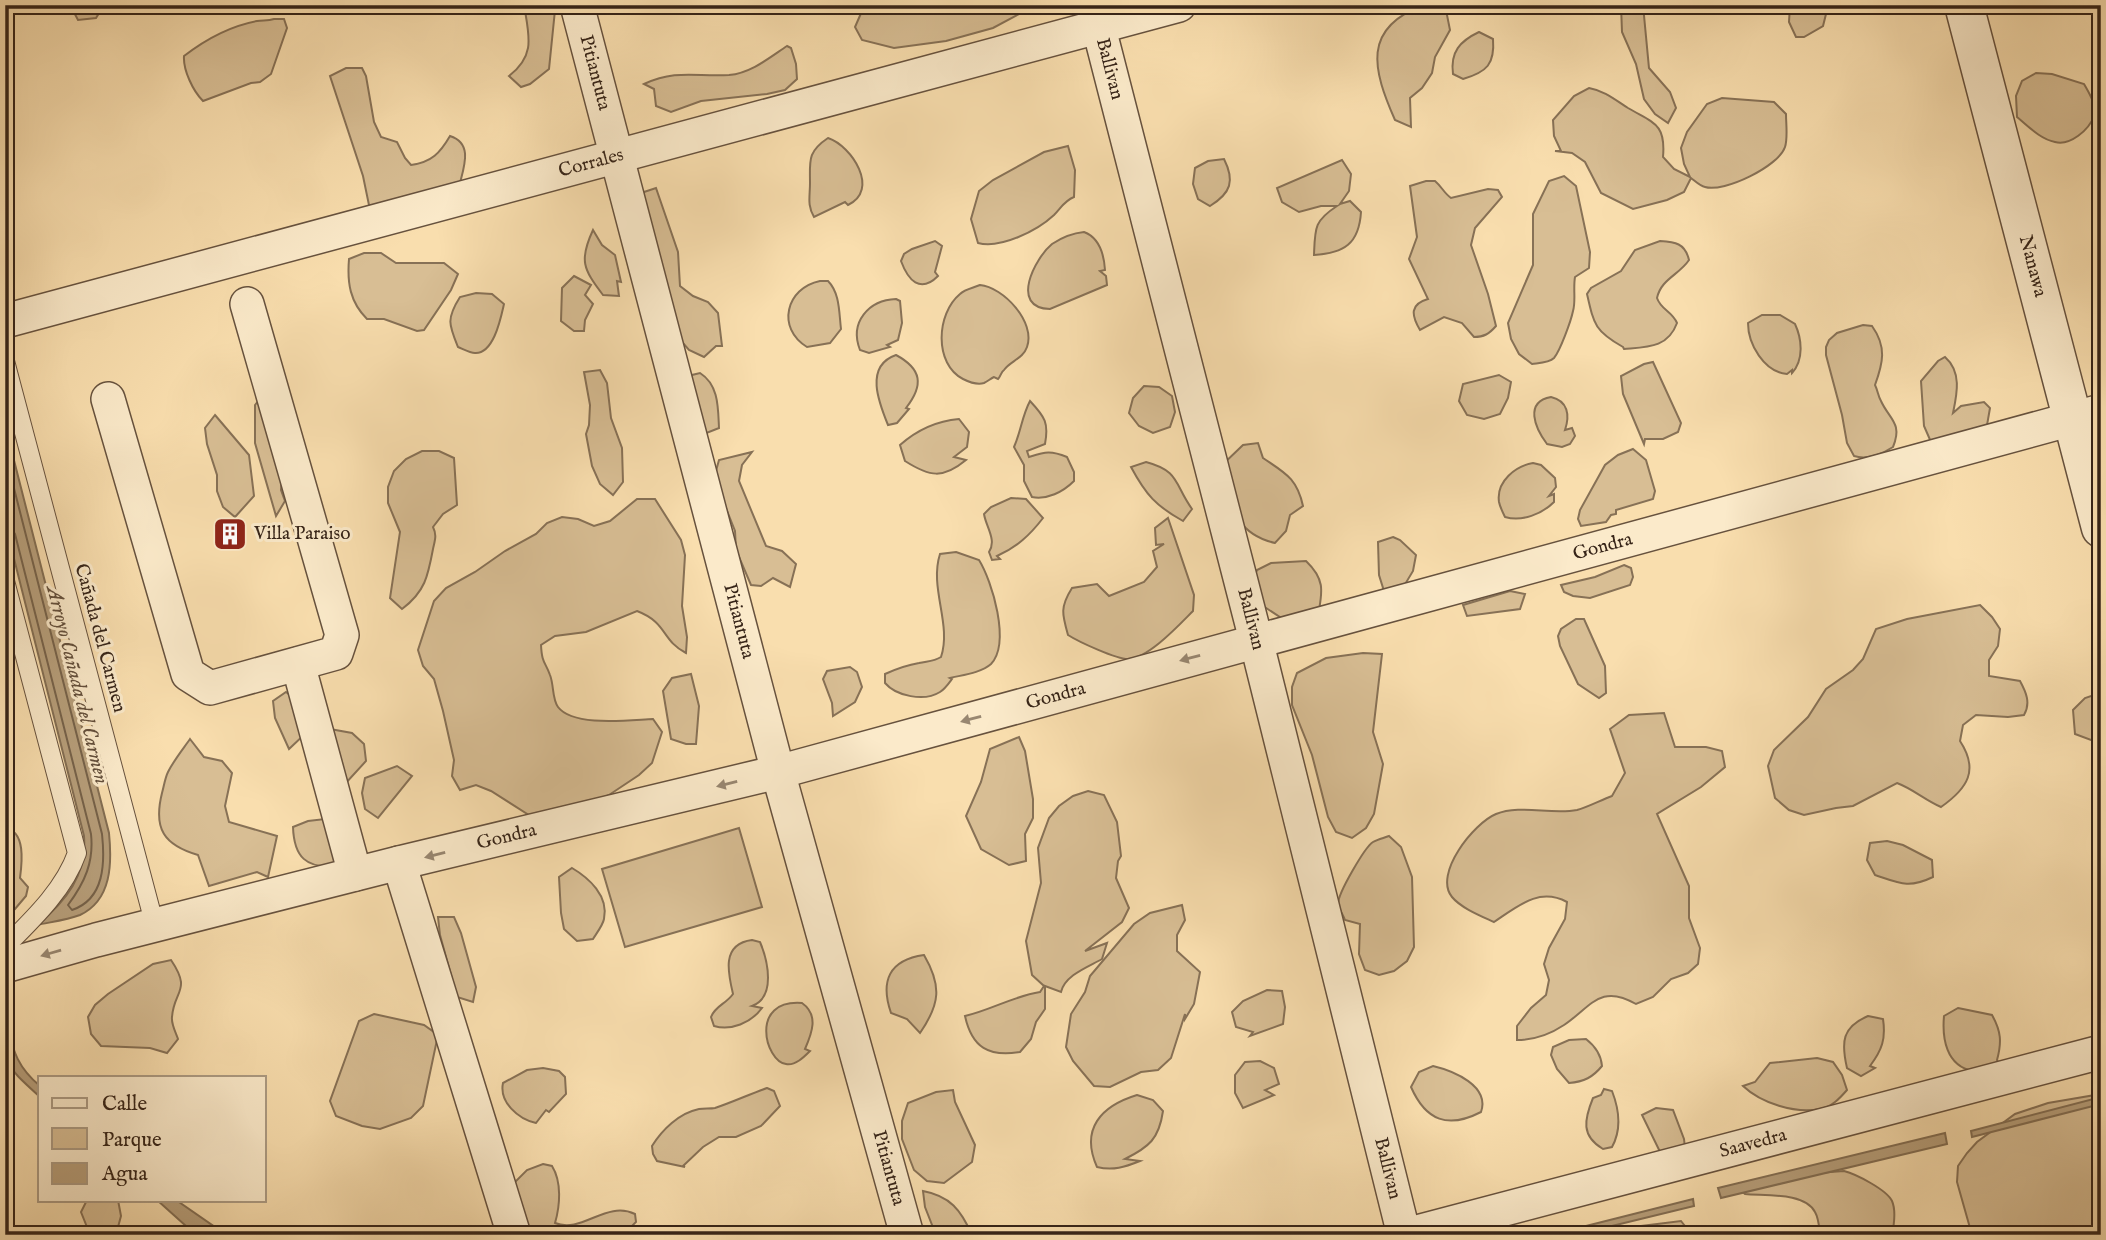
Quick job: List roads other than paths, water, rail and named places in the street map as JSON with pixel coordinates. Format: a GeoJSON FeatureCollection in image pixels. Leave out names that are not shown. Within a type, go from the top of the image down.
{"type":"FeatureCollection","features":[{"type":"Feature","properties":{"kind":"street","name":"Pitiantuta"},"geometry":{"type":"LineString","coordinates":[[577,5],[778,772],[907,1235]]}},
{"type":"Feature","properties":{"kind":"street","name":"Corrales"},"geometry":{"type":"LineString","coordinates":[[5,321],[618,155],[1096,15],[1179,5]]}},
{"type":"Feature","properties":{"kind":"street","name":"Nanawa"},"geometry":{"type":"LineString","coordinates":[[1964,5],[2086,415],[2101,528]]}},
{"type":"Feature","properties":{"kind":"street","name":"Ballivan"},"geometry":{"type":"LineString","coordinates":[[1096,15],[1405,1235]]}},
{"type":"Feature","properties":{"kind":"street"},"geometry":{"type":"LineString","coordinates":[[108,399],[188,674],[210,688],[336,653],[342,635],[247,304]]}},
{"type":"Feature","properties":{"kind":"street","name":"Gondra"},"geometry":{"type":"LineString","coordinates":[[5,965],[399,863],[778,772],[2086,415]]}},
{"type":"Feature","properties":{"kind":"street"},"geometry":{"type":"LineString","coordinates":[[298,664],[355,874]]}},
{"type":"Feature","properties":{"kind":"street"},"geometry":{"type":"LineString","coordinates":[[399,863],[514,1235]]}},
{"type":"Feature","properties":{"kind":"street","name":"Saavedra"},"geometry":{"type":"LineString","coordinates":[[1405,1235],[2101,1052]]}},
{"type":"Feature","properties":{"kind":"lane","name":"Cañada del Carmen"},"geometry":{"type":"LineString","coordinates":[[5,361],[155,926]]}},
{"type":"Feature","properties":{"kind":"lane"},"geometry":{"type":"LineString","coordinates":[[5,581],[76,853],[70,872],[34,918],[5,947]]}},
{"type":"Feature","properties":{"kind":"water"},"geometry":{"type":"Polygon","coordinates":[[[5,425],[110,845],[108,880],[91,908],[80,915],[37,925],[65,897],[78,875],[84,850],[84,836],[5,523],[5,425]]]}},
{"type":"Feature","properties":{"kind":"water"},"geometry":{"type":"Polygon","coordinates":[[[5,1020],[16,1056],[38,1084],[38,1095],[9,1064],[5,1020]]]}},
{"type":"Feature","properties":{"kind":"water"},"geometry":{"type":"Polygon","coordinates":[[[2101,1097],[2101,1104],[1972,1137],[1971,1131],[2101,1097]]]}},
{"type":"Feature","properties":{"kind":"water"},"geometry":{"type":"Polygon","coordinates":[[[1945,1133],[1947,1144],[1721,1198],[1718,1188],[1945,1133]]]}},
{"type":"Feature","properties":{"kind":"water"},"geometry":{"type":"Polygon","coordinates":[[[1693,1199],[1694,1206],[1575,1235],[1574,1229],[1693,1199]]]}},
{"type":"Feature","properties":{"kind":"water"},"geometry":{"type":"Polygon","coordinates":[[[159,1202],[179,1202],[218,1229],[233,1235],[196,1235],[159,1202]]]}},
{"type":"Feature","properties":{"kind":"place","name":"Villa Paraiso"},"geometry":{"type":"Point","coordinates":[230,534]}},
{"type":"Feature","properties":{"kind":"water label","name":"Arroyo Cañada del Carmen"},"geometry":{"type":"Point","coordinates":[77,685]}}]}
